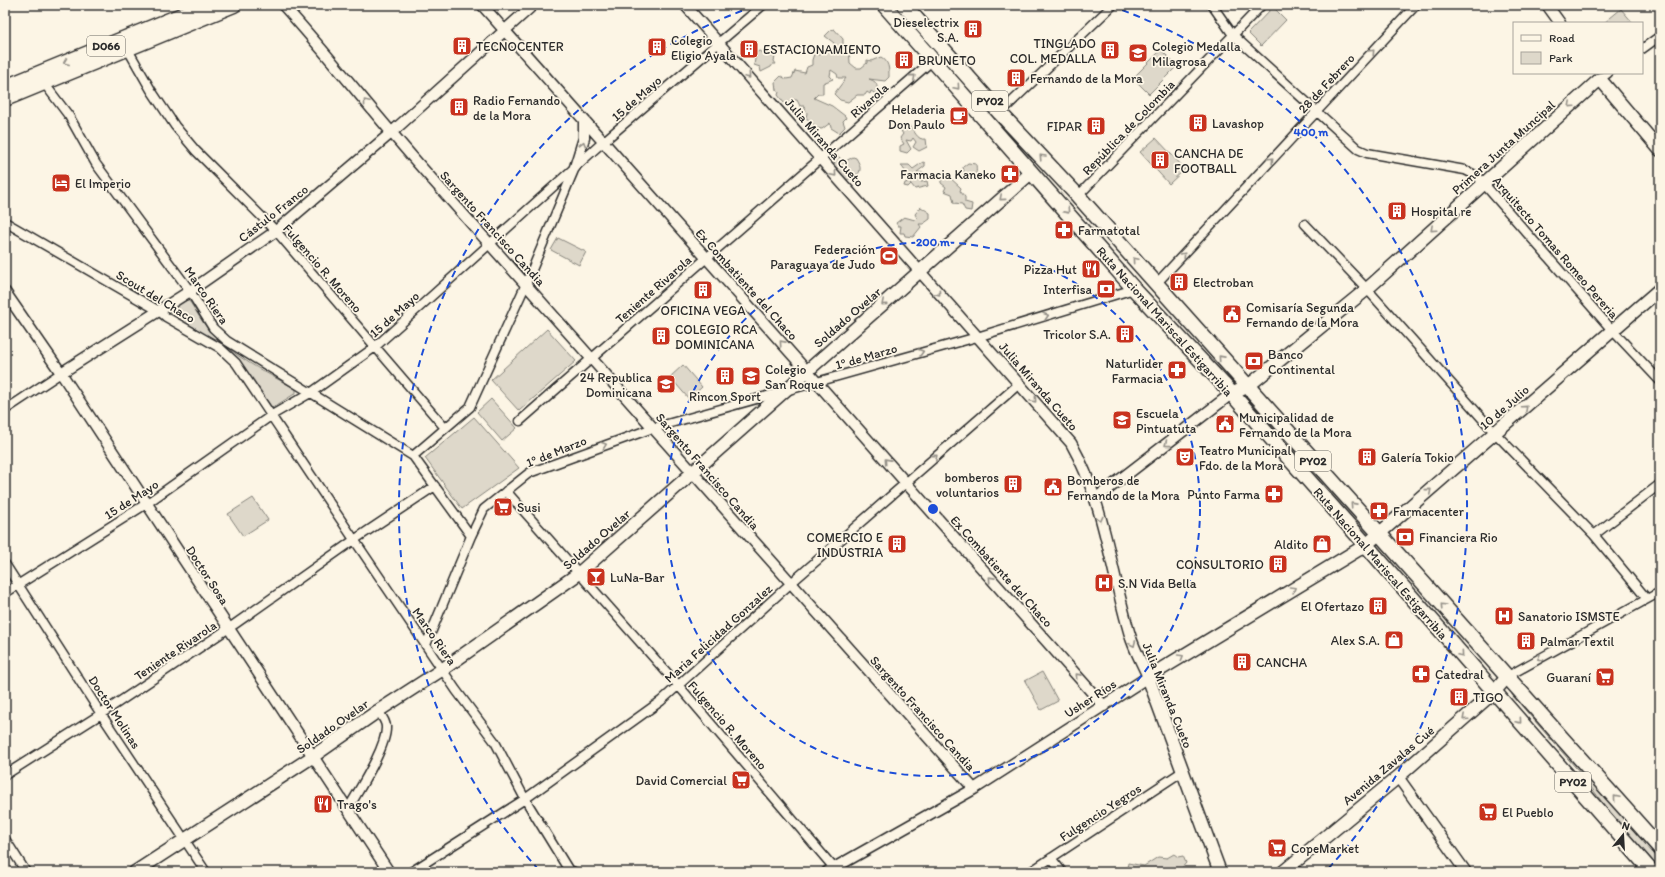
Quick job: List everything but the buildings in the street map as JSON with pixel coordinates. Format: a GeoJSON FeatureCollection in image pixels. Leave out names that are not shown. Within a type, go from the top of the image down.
{"type":"FeatureCollection","features":[{"type":"Feature","properties":{"kind":"highway","name":"D066"},"geometry":{"type":"LineString","coordinates":[[5,99],[234,5]]}},
{"type":"Feature","properties":{"kind":"highway","name":"Ruta Nacional Mariscal Estigarribia"},"geometry":{"type":"LineString","coordinates":[[884,5],[1048,190],[1134,290],[1231,394],[1366,545],[1652,872]]}},
{"type":"Feature","properties":{"kind":"highway","name":"Ruta Nacional Mariscal Estigarribia"},"geometry":{"type":"LineString","coordinates":[[904,5],[1000,114],[1078,196],[1378,535],[1508,676],[1660,848]]}},
{"type":"Feature","properties":{"kind":"highway","name":"D066"},"geometry":{"type":"LineString","coordinates":[[5,87],[199,6]]}},
{"type":"Feature","properties":{"kind":"highway"},"geometry":{"type":"LineString","coordinates":[[1048,190],[1061,178]]}},
{"type":"Feature","properties":{"kind":"main road"},"geometry":{"type":"LineString","coordinates":[[1601,75],[1660,150]]}},
{"type":"Feature","properties":{"kind":"main road","name":"Primera Junta Muncipal"},"geometry":{"type":"LineString","coordinates":[[1231,394],[1247,387],[1367,289],[1601,75]]}},
{"type":"Feature","properties":{"kind":"main road","name":"Soldado Ovelar"},"geometry":{"type":"LineString","coordinates":[[135,872],[312,757],[378,710],[443,669],[578,574],[1032,172]]}},
{"type":"Feature","properties":{"kind":"main road","name":"10 de Julio"},"geometry":{"type":"LineString","coordinates":[[1366,545],[1496,434],[1660,289]]}},
{"type":"Feature","properties":{"kind":"main road","name":"Usher Ríos"},"geometry":{"type":"LineString","coordinates":[[1148,677],[1366,545]]}},
{"type":"Feature","properties":{"kind":"main road","name":"Avenida Zavalas Cué"},"geometry":{"type":"LineString","coordinates":[[1283,872],[1398,777],[1494,692],[1508,676]]}},
{"type":"Feature","properties":{"kind":"main road","name":"Julia Miranda Cueto"},"geometry":{"type":"LineString","coordinates":[[1148,677],[1220,872]]}},
{"type":"Feature","properties":{"kind":"street","name":"Sargento Francisco Candia"},"geometry":{"type":"LineString","coordinates":[[283,5],[314,39],[391,132],[489,244],[592,358],[692,474],[974,789]]}},
{"type":"Feature","properties":{"kind":"street","name":"Ex Combatiente del Chaco"},"geometry":{"type":"LineString","coordinates":[[482,5],[1104,706]]}},
{"type":"Feature","properties":{"kind":"street","name":"Cástulo Franco"},"geometry":{"type":"LineString","coordinates":[[5,410],[190,291],[276,231],[391,132],[533,5]]}},
{"type":"Feature","properties":{"kind":"street","name":"Julia Miranda Cueto"},"geometry":{"type":"LineString","coordinates":[[685,5],[1071,443],[1081,461],[1095,499],[1130,637],[1148,677]]}},
{"type":"Feature","properties":{"kind":"street","name":"15 de Mayo"},"geometry":{"type":"LineString","coordinates":[[5,593],[146,504],[272,415],[312,392],[375,347],[603,142],[763,5]]}},
{"type":"Feature","properties":{"kind":"street"},"geometry":{"type":"LineString","coordinates":[[1000,114],[1113,5]]}},
{"type":"Feature","properties":{"kind":"street","name":"Arquitecto Tomas Romeo Pereria"},"geometry":{"type":"LineString","coordinates":[[1212,5],[1233,35],[1358,149],[1367,153],[1466,170],[1477,176],[1612,330],[1660,381]]}},
{"type":"Feature","properties":{"kind":"street","name":"República de Colombia"},"geometry":{"type":"LineString","coordinates":[[1078,196],[1262,5]]}},
{"type":"Feature","properties":{"kind":"street","name":"28 de Febrero"},"geometry":{"type":"LineString","coordinates":[[1156,284],[1416,5]]}},
{"type":"Feature","properties":{"kind":"street"},"geometry":{"type":"LineString","coordinates":[[1547,5],[1559,22]]}},
{"type":"Feature","properties":{"kind":"street"},"geometry":{"type":"LineString","coordinates":[[1643,48],[1660,36]]}},
{"type":"Feature","properties":{"kind":"street","name":"Fulgencio R. Moreno"},"geometry":{"type":"LineString","coordinates":[[127,48],[151,90],[175,126],[196,151],[276,231],[445,428]]}},
{"type":"Feature","properties":{"kind":"street","name":"Rivarola"},"geometry":{"type":"LineString","coordinates":[[820,158],[933,60]]}},
{"type":"Feature","properties":{"kind":"street","name":"Marco Riera"},"geometry":{"type":"LineString","coordinates":[[44,82],[69,116],[96,164],[190,291],[213,328],[227,341],[312,392],[413,456]]}},
{"type":"Feature","properties":{"kind":"street"},"geometry":{"type":"LineString","coordinates":[[471,536],[413,456],[470,407],[526,284],[575,167],[584,138],[584,120]]}},
{"type":"Feature","properties":{"kind":"street","name":"Teniente Rivarola"},"geometry":{"type":"LineString","coordinates":[[520,421],[820,158]]}},
{"type":"Feature","properties":{"kind":"street","name":"Scout del Chaco"},"geometry":{"type":"LineString","coordinates":[[5,222],[159,310],[166,317],[220,348],[236,363],[272,415]]}},
{"type":"Feature","properties":{"kind":"street"},"geometry":{"type":"LineString","coordinates":[[1305,224],[1367,289],[1496,434],[1594,535],[1647,599]]}},
{"type":"Feature","properties":{"kind":"street","name":"1º de Marzo"},"geometry":{"type":"LineString","coordinates":[[426,645],[471,536],[484,509],[529,473],[653,428],[977,337],[1134,290]]}},
{"type":"Feature","properties":{"kind":"street","name":"Doctor Sosa"},"geometry":{"type":"LineString","coordinates":[[5,292],[61,373],[389,872]]}},
{"type":"Feature","properties":{"kind":"street","name":"Maria Felicidad Gonzalez"},"geometry":{"type":"LineString","coordinates":[[411,872],[525,799],[661,701],[905,482],[1019,384]]}},
{"type":"Feature","properties":{"kind":"street"},"geometry":{"type":"LineString","coordinates":[[1095,499],[1231,394]]}},
{"type":"Feature","properties":{"kind":"street","name":"Marco Riera"},"geometry":{"type":"LineString","coordinates":[[272,415],[354,540],[495,742],[525,799],[568,869],[574,872]]}},
{"type":"Feature","properties":{"kind":"street"},"geometry":{"type":"LineString","coordinates":[[1594,535],[1660,484]]}},
{"type":"Feature","properties":{"kind":"street","name":"Teniente Rivarola"},"geometry":{"type":"LineString","coordinates":[[5,775],[101,714],[435,486]]}},
{"type":"Feature","properties":{"kind":"street","name":"Fulgencio R. Moreno"},"geometry":{"type":"LineString","coordinates":[[506,491],[678,685],[831,870]]}},
{"type":"Feature","properties":{"kind":"street","name":"Doctor Molinas"},"geometry":{"type":"LineString","coordinates":[[5,564],[101,714],[206,872]]}},
{"type":"Feature","properties":{"kind":"street"},"geometry":{"type":"LineString","coordinates":[[1508,676],[1660,592]]}},
{"type":"Feature","properties":{"kind":"street","name":"Usher Ríos"},"geometry":{"type":"LineString","coordinates":[[831,870],[974,789],[1148,677]]}},
{"type":"Feature","properties":{"kind":"street"},"geometry":{"type":"LineString","coordinates":[[348,809],[370,772],[379,752],[385,733],[385,723],[378,710]]}},
{"type":"Feature","properties":{"kind":"street","name":"Fulgencio Yegros"},"geometry":{"type":"LineString","coordinates":[[1030,872],[1183,771]]}},
{"type":"Feature","properties":{"kind":"street"},"geometry":{"type":"LineString","coordinates":[[1398,777],[1466,872]]}},
{"type":"Feature","properties":{"kind":"street"},"geometry":{"type":"LineString","coordinates":[[5,840],[26,872]]}},
{"type":"Feature","properties":{"kind":"street"},"geometry":{"type":"LineString","coordinates":[[1051,858],[1062,872]]}},
{"type":"Feature","properties":{"kind":"green space"},"geometry":{"type":"Polygon","coordinates":[[[893,5],[896,5],[1019,145],[1018,145],[893,5]]]}},
{"type":"Feature","properties":{"kind":"green space"},"geometry":{"type":"Polygon","coordinates":[[[1273,7],[1286,20],[1261,46],[1248,33],[1273,7]]]}},
{"type":"Feature","properties":{"kind":"green space"},"geometry":{"type":"Polygon","coordinates":[[[1621,9],[1632,22],[1605,22],[1621,9]]]}},
{"type":"Feature","properties":{"kind":"green space"},"geometry":{"type":"Polygon","coordinates":[[[834,29],[843,39],[843,44],[849,47],[850,63],[856,68],[861,68],[867,63],[867,60],[871,61],[881,57],[887,63],[889,71],[889,77],[885,81],[869,79],[875,82],[880,94],[879,96],[871,91],[870,94],[867,92],[865,95],[857,95],[848,102],[840,100],[834,94],[846,78],[838,78],[837,74],[831,70],[830,76],[833,79],[823,83],[823,94],[818,94],[814,98],[832,106],[845,116],[846,118],[843,121],[845,127],[839,133],[831,128],[830,123],[822,129],[815,128],[812,122],[806,118],[807,113],[804,106],[800,106],[797,100],[793,100],[788,104],[784,103],[778,95],[779,92],[776,90],[775,82],[781,76],[786,79],[792,78],[795,71],[805,73],[807,67],[812,65],[814,54],[820,55],[823,49],[828,49],[832,54],[835,53],[834,43],[825,36],[834,29]]]}},
{"type":"Feature","properties":{"kind":"green space"},"geometry":{"type":"Polygon","coordinates":[[[1161,50],[1177,66],[1149,94],[1133,78],[1161,50]]]}},
{"type":"Feature","properties":{"kind":"green space"},"geometry":{"type":"Polygon","coordinates":[[[759,51],[775,57],[774,61],[776,64],[773,64],[771,67],[761,72],[760,67],[754,65],[756,53],[759,51]]]}},
{"type":"Feature","properties":{"kind":"green space"},"geometry":{"type":"Polygon","coordinates":[[[908,125],[918,137],[926,139],[927,147],[919,151],[913,147],[916,142],[913,138],[911,141],[906,140],[911,149],[907,153],[900,151],[900,146],[904,144],[900,138],[903,134],[901,131],[908,125]]]}},
{"type":"Feature","properties":{"kind":"green space"},"geometry":{"type":"Polygon","coordinates":[[[1156,138],[1185,169],[1169,184],[1140,152],[1156,138]]]}},
{"type":"Feature","properties":{"kind":"green space"},"geometry":{"type":"Polygon","coordinates":[[[831,153],[836,154],[844,162],[853,157],[856,158],[860,168],[858,174],[844,181],[833,166],[835,164],[830,158],[831,153]]]}},
{"type":"Feature","properties":{"kind":"green space"},"geometry":{"type":"Polygon","coordinates":[[[923,162],[925,163],[925,166],[917,172],[923,173],[924,175],[921,182],[927,181],[928,186],[915,189],[911,184],[908,187],[904,186],[905,183],[914,180],[914,176],[909,177],[901,165],[909,165],[913,169],[923,162]]]}},
{"type":"Feature","properties":{"kind":"green space"},"geometry":{"type":"Polygon","coordinates":[[[968,163],[976,164],[976,172],[972,178],[965,179],[963,167],[968,163]]]}},
{"type":"Feature","properties":{"kind":"green space"},"geometry":{"type":"Polygon","coordinates":[[[947,175],[961,188],[960,191],[965,197],[965,202],[972,204],[971,211],[965,210],[962,204],[954,203],[952,194],[944,191],[946,187],[941,183],[941,178],[947,175]]]}},
{"type":"Feature","properties":{"kind":"green space"},"geometry":{"type":"Polygon","coordinates":[[[921,207],[930,213],[930,219],[923,224],[919,224],[921,227],[913,237],[905,236],[904,233],[900,233],[901,226],[898,226],[896,223],[904,217],[915,220],[917,218],[915,214],[921,207]]]}},
{"type":"Feature","properties":{"kind":"green space"},"geometry":{"type":"Polygon","coordinates":[[[558,238],[586,252],[579,265],[551,250],[558,238]]]}},
{"type":"Feature","properties":{"kind":"green space"},"geometry":{"type":"Polygon","coordinates":[[[187,300],[218,340],[261,370],[296,389],[296,393],[272,408],[245,370],[225,349],[208,336],[171,314],[170,310],[187,300]]]}},
{"type":"Feature","properties":{"kind":"green space"},"geometry":{"type":"Polygon","coordinates":[[[547,329],[576,361],[519,411],[491,380],[547,329]]]}},
{"type":"Feature","properties":{"kind":"green space"},"geometry":{"type":"Polygon","coordinates":[[[683,365],[702,387],[689,399],[670,377],[683,365]]]}},
{"type":"Feature","properties":{"kind":"green space"},"geometry":{"type":"Polygon","coordinates":[[[491,399],[517,428],[502,441],[477,412],[491,399]]]}},
{"type":"Feature","properties":{"kind":"green space"},"geometry":{"type":"Polygon","coordinates":[[[474,417],[519,468],[462,509],[425,458],[474,417]]]}},
{"type":"Feature","properties":{"kind":"green space"},"geometry":{"type":"Polygon","coordinates":[[[253,498],[268,520],[243,536],[228,514],[253,498]]]}},
{"type":"Feature","properties":{"kind":"green space"},"geometry":{"type":"Polygon","coordinates":[[[1042,672],[1058,701],[1041,710],[1025,681],[1042,672]]]}},
{"type":"Feature","properties":{"kind":"green space"},"geometry":{"type":"Polygon","coordinates":[[[1512,692],[1597,787],[1660,861],[1660,869],[1607,809],[1583,776],[1512,695],[1512,692]]]}},
{"type":"Feature","properties":{"kind":"green space"},"geometry":{"type":"Polygon","coordinates":[[[1174,854],[1178,857],[1183,856],[1186,863],[1180,870],[1174,872],[1128,872],[1128,863],[1144,866],[1158,857],[1167,858],[1174,854]]]}},
{"type":"Feature","properties":{"kind":"place","name":"Dieselectrix S.A."},"geometry":{"type":"Point","coordinates":[973,29]}},
{"type":"Feature","properties":{"kind":"place","name":"TECNOCENTER"},"geometry":{"type":"Point","coordinates":[462,46]}},
{"type":"Feature","properties":{"kind":"place","name":"Colegio Eligio Ayala"},"geometry":{"type":"Point","coordinates":[657,47]}},
{"type":"Feature","properties":{"kind":"place","name":"ESTACIONAMIENTO"},"geometry":{"type":"Point","coordinates":[749,49]}},
{"type":"Feature","properties":{"kind":"place","name":"TINGLADO COL. MEDALLA"},"geometry":{"type":"Point","coordinates":[1110,50]}},
{"type":"Feature","properties":{"kind":"place","name":"Colegio Medalla Milagrosa"},"geometry":{"type":"Point","coordinates":[1138,53]}},
{"type":"Feature","properties":{"kind":"place","name":"BRUNETO"},"geometry":{"type":"Point","coordinates":[904,60]}},
{"type":"Feature","properties":{"kind":"place","name":"Fernando de la Mora"},"geometry":{"type":"Point","coordinates":[1016,78]}},
{"type":"Feature","properties":{"kind":"place","name":"Radio Fernando de la Mora"},"geometry":{"type":"Point","coordinates":[459,107]}},
{"type":"Feature","properties":{"kind":"place","name":"Heladeria Don Paulo"},"geometry":{"type":"Point","coordinates":[959,116]}},
{"type":"Feature","properties":{"kind":"place","name":"Lavashop"},"geometry":{"type":"Point","coordinates":[1198,123]}},
{"type":"Feature","properties":{"kind":"place","name":"FIPAR"},"geometry":{"type":"Point","coordinates":[1096,126]}},
{"type":"Feature","properties":{"kind":"place","name":"CANCHA DE FOOTBALL"},"geometry":{"type":"Point","coordinates":[1160,160]}},
{"type":"Feature","properties":{"kind":"place","name":"Farmacia Kaneko"},"geometry":{"type":"Point","coordinates":[1010,174]}},
{"type":"Feature","properties":{"kind":"place","name":"El Imperio"},"geometry":{"type":"Point","coordinates":[61,183]}},
{"type":"Feature","properties":{"kind":"place","name":"Hospital re"},"geometry":{"type":"Point","coordinates":[1397,211]}},
{"type":"Feature","properties":{"kind":"place","name":"Farmatotal"},"geometry":{"type":"Point","coordinates":[1064,230]}},
{"type":"Feature","properties":{"kind":"place","name":"Federación Paraguaya de Judo"},"geometry":{"type":"Point","coordinates":[889,256]}},
{"type":"Feature","properties":{"kind":"place","name":"Pizza Hut"},"geometry":{"type":"Point","coordinates":[1091,269]}},
{"type":"Feature","properties":{"kind":"place","name":"Electroban"},"geometry":{"type":"Point","coordinates":[1179,282]}},
{"type":"Feature","properties":{"kind":"place","name":"Interfisa"},"geometry":{"type":"Point","coordinates":[1106,289]}},
{"type":"Feature","properties":{"kind":"place","name":"OFICINA VEGA"},"geometry":{"type":"Point","coordinates":[703,290]}},
{"type":"Feature","properties":{"kind":"place","name":"Comisaría Segunda Fernando de la Mora"},"geometry":{"type":"Point","coordinates":[1232,314]}},
{"type":"Feature","properties":{"kind":"place","name":"Tricolor S.A."},"geometry":{"type":"Point","coordinates":[1125,334]}},
{"type":"Feature","properties":{"kind":"place","name":"COLEGIO RCA DOMINICANA"},"geometry":{"type":"Point","coordinates":[661,336]}},
{"type":"Feature","properties":{"kind":"place","name":"Banco Continental"},"geometry":{"type":"Point","coordinates":[1254,361]}},
{"type":"Feature","properties":{"kind":"place","name":"Naturlider Farmacia"},"geometry":{"type":"Point","coordinates":[1177,370]}},
{"type":"Feature","properties":{"kind":"place","name":"Rincon Sport"},"geometry":{"type":"Point","coordinates":[725,376]}},
{"type":"Feature","properties":{"kind":"place","name":"Colegio San Roque"},"geometry":{"type":"Point","coordinates":[751,376]}},
{"type":"Feature","properties":{"kind":"place","name":"24 Republica Dominicana"},"geometry":{"type":"Point","coordinates":[666,384]}},
{"type":"Feature","properties":{"kind":"place","name":"Escuela Pintuatuta"},"geometry":{"type":"Point","coordinates":[1122,420]}},
{"type":"Feature","properties":{"kind":"place","name":"Municipalidad de Fernando de la Mora"},"geometry":{"type":"Point","coordinates":[1225,424]}},
{"type":"Feature","properties":{"kind":"place","name":"Teatro Municipal Fdo. de la Mora"},"geometry":{"type":"Point","coordinates":[1185,457]}},
{"type":"Feature","properties":{"kind":"place","name":"Galería Tokio"},"geometry":{"type":"Point","coordinates":[1367,457]}},
{"type":"Feature","properties":{"kind":"place","name":"bomberos voluntarios"},"geometry":{"type":"Point","coordinates":[1013,484]}},
{"type":"Feature","properties":{"kind":"place","name":"Bomberos de Fernando de la Mora"},"geometry":{"type":"Point","coordinates":[1053,487]}},
{"type":"Feature","properties":{"kind":"place","name":"Punto Farma"},"geometry":{"type":"Point","coordinates":[1274,494]}},
{"type":"Feature","properties":{"kind":"place","name":"Susi"},"geometry":{"type":"Point","coordinates":[503,507]}},
{"type":"Feature","properties":{"kind":"place","name":"Farmacenter"},"geometry":{"type":"Point","coordinates":[1379,511]}},
{"type":"Feature","properties":{"kind":"place","name":"Financiera Rio"},"geometry":{"type":"Point","coordinates":[1405,537]}},
{"type":"Feature","properties":{"kind":"place","name":"COMERCIO E INDUSTRIA"},"geometry":{"type":"Point","coordinates":[897,544]}},
{"type":"Feature","properties":{"kind":"place","name":"Aldito"},"geometry":{"type":"Point","coordinates":[1322,544]}},
{"type":"Feature","properties":{"kind":"place","name":"CONSULTORIO"},"geometry":{"type":"Point","coordinates":[1278,564]}},
{"type":"Feature","properties":{"kind":"place","name":"LuNa-Bar"},"geometry":{"type":"Point","coordinates":[596,577]}},
{"type":"Feature","properties":{"kind":"place","name":"S.N Vida Bella"},"geometry":{"type":"Point","coordinates":[1104,583]}},
{"type":"Feature","properties":{"kind":"place","name":"El Ofertazo"},"geometry":{"type":"Point","coordinates":[1378,606]}},
{"type":"Feature","properties":{"kind":"place","name":"Sanatorio ISMSTE"},"geometry":{"type":"Point","coordinates":[1504,616]}},
{"type":"Feature","properties":{"kind":"place","name":"Alex S.A."},"geometry":{"type":"Point","coordinates":[1394,640]}},
{"type":"Feature","properties":{"kind":"place","name":"Palmar Textil"},"geometry":{"type":"Point","coordinates":[1526,641]}},
{"type":"Feature","properties":{"kind":"place","name":"CANCHA"},"geometry":{"type":"Point","coordinates":[1242,662]}},
{"type":"Feature","properties":{"kind":"place","name":"Catedral"},"geometry":{"type":"Point","coordinates":[1421,674]}},
{"type":"Feature","properties":{"kind":"place","name":"Guaraní"},"geometry":{"type":"Point","coordinates":[1605,677]}},
{"type":"Feature","properties":{"kind":"place","name":"TIGO"},"geometry":{"type":"Point","coordinates":[1459,697]}},
{"type":"Feature","properties":{"kind":"place","name":"David Comercial"},"geometry":{"type":"Point","coordinates":[741,780]}},
{"type":"Feature","properties":{"kind":"place","name":"Trago's"},"geometry":{"type":"Point","coordinates":[323,804]}},
{"type":"Feature","properties":{"kind":"place","name":"El Pueblo"},"geometry":{"type":"Point","coordinates":[1488,812]}},
{"type":"Feature","properties":{"kind":"place","name":"CopeMarket"},"geometry":{"type":"Point","coordinates":[1277,848]}}]}
